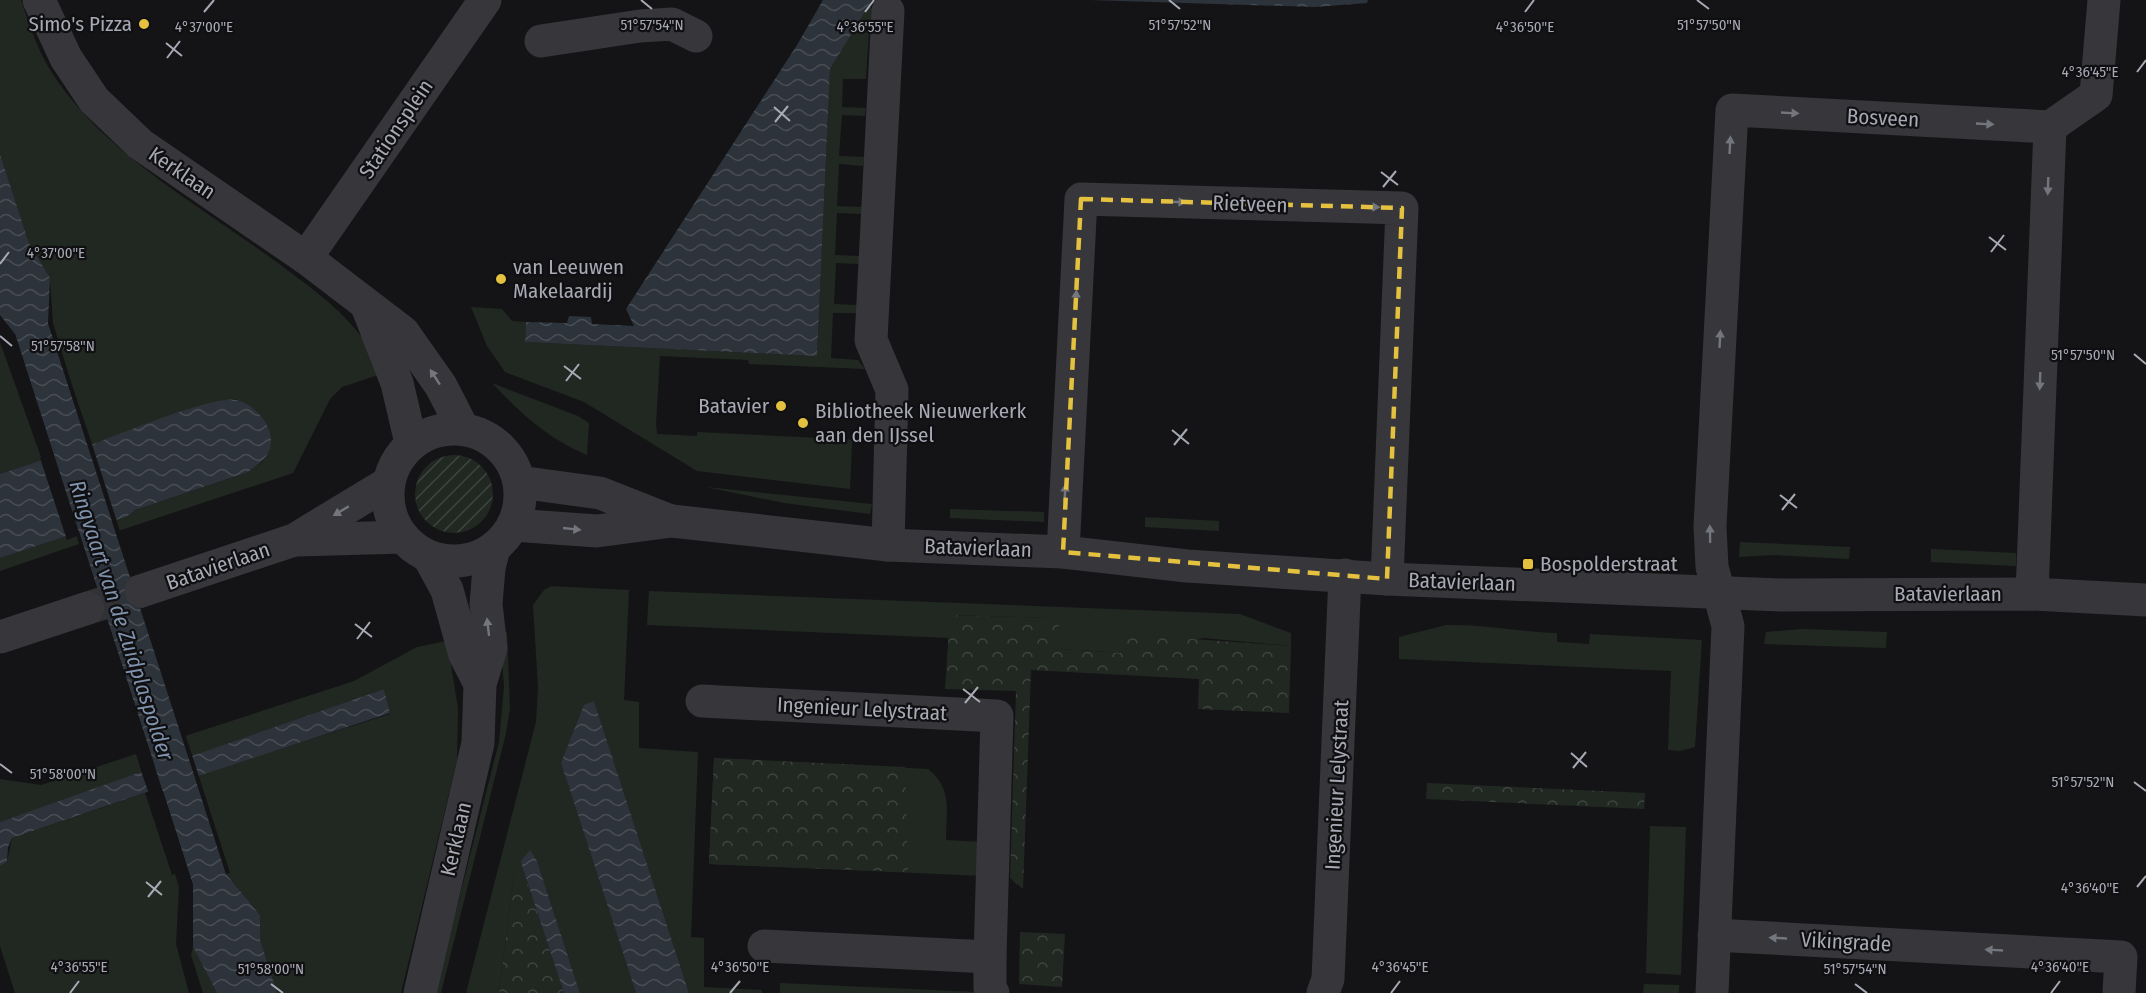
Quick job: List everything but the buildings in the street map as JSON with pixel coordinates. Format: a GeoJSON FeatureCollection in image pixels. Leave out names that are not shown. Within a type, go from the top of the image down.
{"type":"FeatureCollection","features":[{"type":"Feature","properties":{"kind":"street","name":"Kerklaan"},"geometry":{"type":"LineString","coordinates":[[39,0],[66,58],[94,100],[140,144],[306,258],[403,332],[441,386],[463,429]]}},
{"type":"Feature","properties":{"kind":"street","name":"Stationsplein"},"geometry":{"type":"LineString","coordinates":[[306,258],[485,0]]}},
{"type":"Feature","properties":{"kind":"street"},"geometry":{"type":"LineString","coordinates":[[2031,594],[2050,127],[2096,95],[2104,0]]}},
{"type":"Feature","properties":{"kind":"street"},"geometry":{"type":"LineString","coordinates":[[888,11],[871,340],[892,390],[888,545]]}},
{"type":"Feature","properties":{"kind":"street"},"geometry":{"type":"LineString","coordinates":[[541,41],[640,26],[672,24],[696,36]]}},
{"type":"Feature","properties":{"kind":"street","name":"Bosveen"},"geometry":{"type":"LineString","coordinates":[[1720,591],[1712,567],[1710,526],[1732,110],[2050,127]]}},
{"type":"Feature","properties":{"kind":"street","name":"Rietveen"},"geometry":{"type":"LineString","coordinates":[[1063,552],[1081,199],[1402,208],[1387,579]]}},
{"type":"Feature","properties":{"kind":"street"},"geometry":{"type":"LineString","coordinates":[[367,306],[394,374],[411,443]]}},
{"type":"Feature","properties":{"kind":"street"},"geometry":{"type":"LineString","coordinates":[[463,429],[483,435],[500,446],[512,462],[521,496],[504,536],[482,555],[456,561],[429,557],[403,537],[389,512],[388,483],[396,461],[411,443],[431,432],[463,429]]}},
{"type":"Feature","properties":{"kind":"street","name":"Batavierlaan"},"geometry":{"type":"LineString","coordinates":[[519,482],[600,493],[672,521]]}},
{"type":"Feature","properties":{"kind":"street","name":"Batavierlaan"},"geometry":{"type":"LineString","coordinates":[[141,591],[294,540],[388,483]]}},
{"type":"Feature","properties":{"kind":"street","name":"Batavierlaan"},"geometry":{"type":"LineString","coordinates":[[504,536],[597,531],[672,521],[888,545],[1063,552],[1187,566],[1387,579],[1782,595],[2031,594],[2146,600]]}},
{"type":"Feature","properties":{"kind":"street","name":"Kerklaan"},"geometry":{"type":"LineString","coordinates":[[420,993],[478,742],[480,684],[491,648],[486,604],[489,568],[504,536]]}},
{"type":"Feature","properties":{"kind":"street","name":"Batavierlaan"},"geometry":{"type":"LineString","coordinates":[[294,540],[403,537]]}},
{"type":"Feature","properties":{"kind":"street","name":"Kerklaan"},"geometry":{"type":"LineString","coordinates":[[429,557],[447,590],[465,655],[480,684]]}},
{"type":"Feature","properties":{"kind":"street","name":"Ingenieur Lelystraat"},"geometry":{"type":"LineString","coordinates":[[1323,993],[1328,979],[1345,575]]}},
{"type":"Feature","properties":{"kind":"street"},"geometry":{"type":"LineString","coordinates":[[1712,993],[1728,637],[1726,610],[1720,591]]}},
{"type":"Feature","properties":{"kind":"street"},"geometry":{"type":"LineString","coordinates":[[0,637],[88,608]]}},
{"type":"Feature","properties":{"kind":"street","name":"Ingenieur Lelystraat"},"geometry":{"type":"LineString","coordinates":[[702,701],[997,716],[990,957],[990,988],[993,993]]}},
{"type":"Feature","properties":{"kind":"street","name":"Vikingrade"},"geometry":{"type":"LineString","coordinates":[[1714,935],[2133,954],[2119,993]]}},
{"type":"Feature","properties":{"kind":"street"},"geometry":{"type":"LineString","coordinates":[[764,946],[990,957]]}},
{"type":"Feature","properties":{"kind":"highlighted area"},"geometry":{"type":"Polygon","coordinates":[[[1081,199],[1402,208],[1387,579],[1063,552],[1081,199]]]}},
{"type":"Feature","properties":{"kind":"green space"},"geometry":{"type":"Polygon","coordinates":[[[0,0],[21,0],[36,41],[50,70],[78,107],[102,132],[157,178],[323,297],[350,323],[374,355],[384,373],[342,387],[330,399],[293,473],[118,531],[115,520],[135,510],[248,472],[262,462],[269,451],[236,399],[209,404],[90,445],[53,323],[50,278],[29,243],[0,154],[0,0]]]}},
{"type":"Feature","properties":{"kind":"green space"},"geometry":{"type":"Polygon","coordinates":[[[868,5],[878,13],[869,31],[866,79],[843,79],[842,107],[866,108],[865,116],[842,115],[839,156],[864,157],[863,166],[839,164],[837,206],[862,207],[861,214],[837,213],[835,255],[859,256],[859,264],[836,263],[834,304],[857,305],[857,313],[833,313],[831,358],[858,360],[865,369],[749,364],[748,360],[660,356],[656,424],[657,434],[697,436],[697,432],[862,440],[862,443],[852,443],[850,489],[697,471],[584,402],[505,372],[487,346],[471,307],[502,309],[512,321],[526,322],[525,342],[817,356],[830,69],[868,5]]]}},
{"type":"Feature","properties":{"kind":"green space"},"geometry":{"type":"Polygon","coordinates":[[[0,342],[42,460],[0,474],[0,342]]]}},
{"type":"Feature","properties":{"kind":"green space"},"geometry":{"type":"Polygon","coordinates":[[[492,383],[578,416],[589,423],[587,455],[573,449],[536,425],[492,383]]]}},
{"type":"Feature","properties":{"kind":"green space"},"geometry":{"type":"Polygon","coordinates":[[[454,455],[469,458],[482,466],[490,479],[493,494],[490,509],[482,522],[469,530],[454,533],[439,530],[426,522],[418,509],[415,494],[418,479],[426,466],[439,458],[454,455]]]}},
{"type":"Feature","properties":{"kind":"green space"},"geometry":{"type":"Polygon","coordinates":[[[706,487],[872,504],[870,514],[784,503],[706,487]]]}},
{"type":"Feature","properties":{"kind":"green space"},"geometry":{"type":"Polygon","coordinates":[[[950,509],[1044,512],[1044,522],[950,518],[950,509]]]}},
{"type":"Feature","properties":{"kind":"green space"},"geometry":{"type":"Polygon","coordinates":[[[1145,517],[1219,521],[1219,531],[1145,527],[1145,517]]]}},
{"type":"Feature","properties":{"kind":"green space"},"geometry":{"type":"Polygon","coordinates":[[[76,533],[79,544],[0,571],[0,558],[76,533]]]}},
{"type":"Feature","properties":{"kind":"green space"},"geometry":{"type":"Polygon","coordinates":[[[1740,542],[1850,547],[1849,559],[1773,555],[1739,557],[1740,542]]]}},
{"type":"Feature","properties":{"kind":"green space"},"geometry":{"type":"Polygon","coordinates":[[[1931,549],[2016,553],[2016,566],[1931,562],[1931,549]]]}},
{"type":"Feature","properties":{"kind":"green space"},"geometry":{"type":"Polygon","coordinates":[[[551,586],[629,590],[624,700],[639,702],[639,748],[698,752],[691,937],[704,938],[704,987],[762,990],[762,993],[689,993],[594,701],[561,763],[636,993],[580,993],[537,861],[523,869],[525,875],[514,875],[499,993],[466,993],[536,722],[538,687],[533,605],[544,590],[551,586]]]}},
{"type":"Feature","properties":{"kind":"green space"},"geometry":{"type":"Polygon","coordinates":[[[649,591],[1240,614],[1291,633],[1291,646],[1203,638],[1124,653],[1059,649],[1059,627],[1050,618],[951,615],[950,638],[647,625],[649,591]]]}},
{"type":"Feature","properties":{"kind":"green space"},"geometry":{"type":"Polygon","coordinates":[[[950,615],[1050,618],[1059,626],[1059,649],[1123,653],[1117,648],[1119,637],[1124,634],[1291,646],[1289,713],[1198,709],[1199,679],[1031,670],[1023,889],[1010,878],[1016,691],[945,689],[950,615]]]}},
{"type":"Feature","properties":{"kind":"green space"},"geometry":{"type":"Polygon","coordinates":[[[1446,625],[1557,633],[1557,642],[1589,644],[1590,634],[1702,640],[1695,747],[1680,751],[1668,750],[1671,671],[1399,659],[1399,637],[1446,625]]]}},
{"type":"Feature","properties":{"kind":"green space"},"geometry":{"type":"Polygon","coordinates":[[[1802,629],[1887,632],[1886,648],[1764,644],[1766,632],[1802,629]]]}},
{"type":"Feature","properties":{"kind":"green space"},"geometry":{"type":"Polygon","coordinates":[[[507,632],[510,708],[506,733],[441,993],[435,993],[499,742],[504,686],[500,633],[507,632]]]}},
{"type":"Feature","properties":{"kind":"green space"},"geometry":{"type":"Polygon","coordinates":[[[447,641],[458,708],[457,760],[401,993],[277,993],[260,939],[260,915],[226,874],[195,776],[390,714],[384,689],[191,757],[185,736],[354,681],[417,647],[447,641]]]}},
{"type":"Feature","properties":{"kind":"green space"},"geometry":{"type":"Polygon","coordinates":[[[136,754],[142,774],[0,822],[0,779],[41,785],[136,754]]]}},
{"type":"Feature","properties":{"kind":"green space"},"geometry":{"type":"Polygon","coordinates":[[[714,758],[928,769],[945,792],[946,840],[984,842],[983,876],[709,864],[714,758]]]}},
{"type":"Feature","properties":{"kind":"green space"},"geometry":{"type":"Polygon","coordinates":[[[714,758],[905,767],[908,872],[709,864],[714,758]]]}},
{"type":"Feature","properties":{"kind":"green space"},"geometry":{"type":"Polygon","coordinates":[[[1427,783],[1645,793],[1644,809],[1426,799],[1427,783]]]}},
{"type":"Feature","properties":{"kind":"green space"},"geometry":{"type":"Polygon","coordinates":[[[145,793],[172,875],[175,874],[179,887],[176,944],[189,993],[15,993],[0,946],[0,866],[7,862],[12,838],[145,793]]]}},
{"type":"Feature","properties":{"kind":"green space"},"geometry":{"type":"Polygon","coordinates":[[[1650,826],[1686,827],[1681,975],[1646,973],[1650,826]]]}},
{"type":"Feature","properties":{"kind":"green space"},"geometry":{"type":"Polygon","coordinates":[[[514,875],[525,875],[564,993],[499,993],[514,875]]]}},
{"type":"Feature","properties":{"kind":"green space"},"geometry":{"type":"Polygon","coordinates":[[[1020,932],[1065,934],[1062,987],[1019,984],[1020,932]]]}},
{"type":"Feature","properties":{"kind":"green space"},"geometry":{"type":"Polygon","coordinates":[[[193,947],[217,993],[203,993],[191,955],[193,947]]]}},
{"type":"Feature","properties":{"kind":"green space"},"geometry":{"type":"Polygon","coordinates":[[[780,983],[977,992],[977,993],[780,993],[780,983]]]}},
{"type":"Feature","properties":{"kind":"green space"},"geometry":{"type":"Polygon","coordinates":[[[1644,984],[1679,985],[1679,993],[1643,993],[1644,984]]]}},
{"type":"Feature","properties":{"kind":"water"},"geometry":{"type":"Polygon","coordinates":[[[823,0],[872,0],[830,69],[817,356],[525,342],[526,322],[567,323],[569,316],[591,317],[592,324],[634,326],[626,309],[797,45],[823,0]]]}},
{"type":"Feature","properties":{"kind":"water"},"geometry":{"type":"Polygon","coordinates":[[[1090,0],[1368,0],[1367,3],[1315,7],[1090,0]]]}},
{"type":"Feature","properties":{"kind":"water","name":"Ringvaart van de Zuidplaspolder"},"geometry":{"type":"Polygon","coordinates":[[[0,154],[29,243],[50,278],[48,323],[88,446],[187,409],[225,400],[237,400],[252,407],[264,421],[271,437],[268,453],[248,472],[135,510],[126,517],[112,521],[189,757],[384,689],[390,713],[195,777],[226,874],[260,915],[260,939],[277,993],[217,993],[193,947],[193,885],[163,791],[150,791],[12,838],[8,847],[7,862],[0,866],[0,822],[155,767],[79,532],[0,558],[0,474],[54,456],[15,334],[0,315],[0,154]]]}},
{"type":"Feature","properties":{"kind":"water"},"geometry":{"type":"Polygon","coordinates":[[[594,701],[689,993],[636,993],[561,763],[584,705],[594,701]]]}},
{"type":"Feature","properties":{"kind":"water"},"geometry":{"type":"Polygon","coordinates":[[[530,850],[537,861],[580,993],[564,993],[521,861],[530,850]]]}},
{"type":"Feature","properties":{"kind":"pier"},"geometry":{"type":"Polygon","coordinates":[[[48,323],[51,323],[91,441],[230,873],[226,874],[48,323]]]}},
{"type":"Feature","properties":{"kind":"pier"},"geometry":{"type":"Polygon","coordinates":[[[15,334],[193,885],[190,885],[161,794],[149,794],[141,771],[152,765],[77,536],[67,540],[40,458],[51,454],[12,335],[15,334]]]}},
{"type":"Feature","properties":{"kind":"tunnel"},"geometry":{"type":"LineString","coordinates":[[88,608],[141,591]]}},
{"type":"Feature","properties":{"kind":"place","name":"Simo's Pizza"},"geometry":{"type":"Point","coordinates":[144,24]}},
{"type":"Feature","properties":{"kind":"place","name":"van Leeuwen Makelaardij"},"geometry":{"type":"Point","coordinates":[501,279]}},
{"type":"Feature","properties":{"kind":"place","name":"Batavier"},"geometry":{"type":"Point","coordinates":[781,406]}},
{"type":"Feature","properties":{"kind":"place","name":"Bibliotheek Nieuwerkerk aan den IJssel"},"geometry":{"type":"Point","coordinates":[803,423]}},
{"type":"Feature","properties":{"kind":"place","name":"Bospolderstraat"},"geometry":{"type":"Point","coordinates":[1528,564]}}]}
